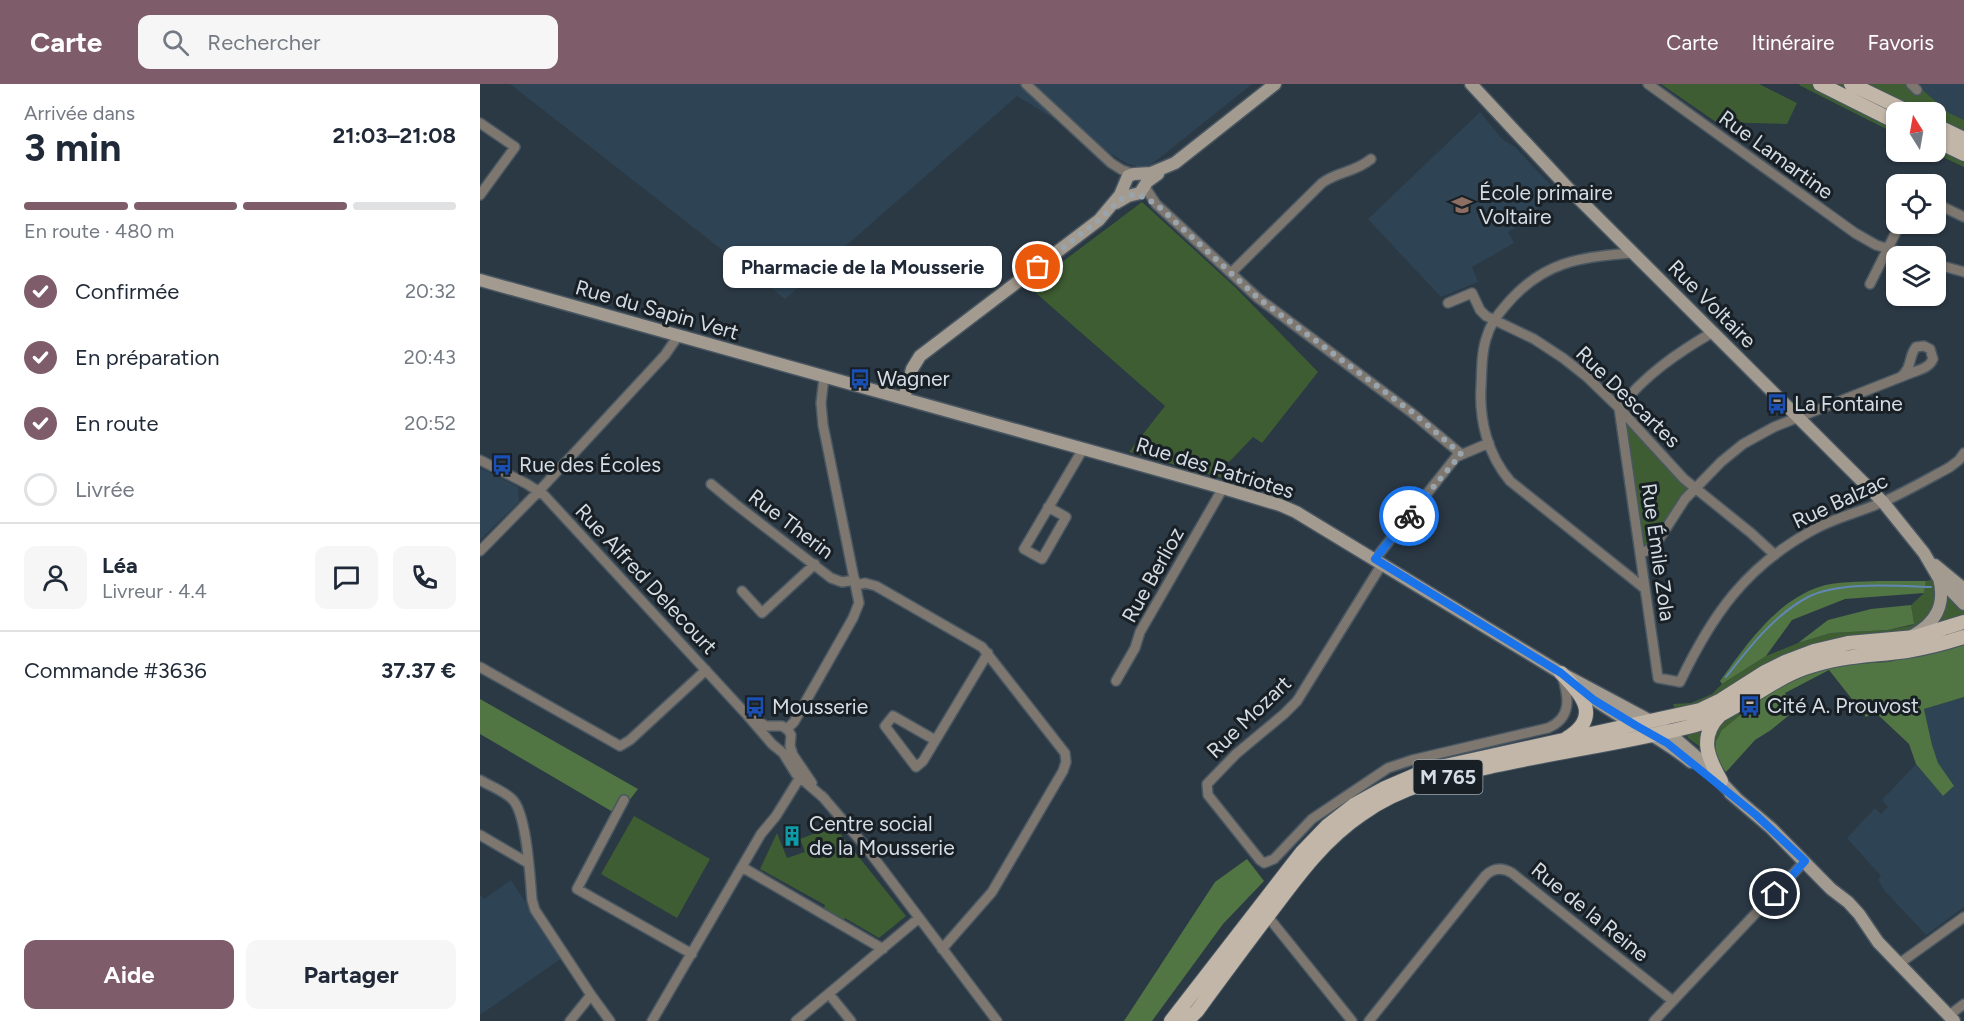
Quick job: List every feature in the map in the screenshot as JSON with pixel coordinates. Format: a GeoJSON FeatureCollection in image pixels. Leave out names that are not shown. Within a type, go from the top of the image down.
{"type":"FeatureCollection","features":[{"type":"Feature","properties":{"kind":"main road"},"geometry":{"type":"LineString","coordinates":[[1820,84],[1886,117]]}},
{"type":"Feature","properties":{"kind":"main road"},"geometry":{"type":"LineString","coordinates":[[1851,84],[1888,102]]}},
{"type":"Feature","properties":{"kind":"main road"},"geometry":{"type":"LineString","coordinates":[[1946,130],[1964,139]]}},
{"type":"Feature","properties":{"kind":"main road"},"geometry":{"type":"LineString","coordinates":[[1946,145],[1964,154]]}},
{"type":"Feature","properties":{"kind":"main road","name":"M 765"},"geometry":{"type":"LineString","coordinates":[[1171,1021],[1264,911],[1331,838],[1363,812],[1394,795],[1424,783],[1462,773],[1652,728],[1708,706],[1765,672],[1814,651],[1855,642],[1905,639],[1937,632],[1964,622]]}},
{"type":"Feature","properties":{"kind":"main road","name":"M 765"},"geometry":{"type":"LineString","coordinates":[[1187,1021],[1197,1011],[1311,841],[1340,815],[1369,796],[1402,780],[1433,770],[1562,740],[1635,725],[1668,731],[1700,724],[1720,715],[1772,683],[1815,665],[1859,655],[1914,650],[1964,637]]}},
{"type":"Feature","properties":{"kind":"main road"},"geometry":{"type":"LineString","coordinates":[[1561,673],[1581,694],[1585,708],[1585,718],[1580,727],[1562,740]]}},
{"type":"Feature","properties":{"kind":"main road"},"geometry":{"type":"LineString","coordinates":[[1720,715],[1710,728],[1707,742],[1710,761],[1721,781]]}},
{"type":"Feature","properties":{"kind":"street"},"geometry":{"type":"LineString","coordinates":[[1026,84],[1268,305],[1412,412],[1461,454]]}},
{"type":"Feature","properties":{"kind":"street"},"geometry":{"type":"LineString","coordinates":[[904,398],[912,369],[920,356],[1091,227],[1151,173],[1185,155],[1275,84]]}},
{"type":"Feature","properties":{"kind":"street","name":"Rue Voltaire"},"geometry":{"type":"LineString","coordinates":[[1471,84],[1548,167],[1883,502],[1924,553],[1938,577],[1964,604]]}},
{"type":"Feature","properties":{"kind":"street","name":"Rue Lamartine"},"geometry":{"type":"LineString","coordinates":[[1648,84],[1841,224],[1886,249]]}},
{"type":"Feature","properties":{"kind":"street"},"geometry":{"type":"LineString","coordinates":[[480,123],[514,147],[480,195]]}},
{"type":"Feature","properties":{"kind":"street"},"geometry":{"type":"LineString","coordinates":[[1231,273],[1322,183],[1334,176],[1359,168],[1371,159]]}},
{"type":"Feature","properties":{"kind":"street"},"geometry":{"type":"LineString","coordinates":[[1112,163],[1128,192],[1139,185]]}},
{"type":"Feature","properties":{"kind":"street"},"geometry":{"type":"LineString","coordinates":[[1112,206],[1124,184]]}},
{"type":"Feature","properties":{"kind":"street"},"geometry":{"type":"LineString","coordinates":[[1946,208],[1964,217]]}},
{"type":"Feature","properties":{"kind":"street"},"geometry":{"type":"LineString","coordinates":[[1870,284],[1886,251]]}},
{"type":"Feature","properties":{"kind":"street"},"geometry":{"type":"LineString","coordinates":[[1634,253],[1587,257],[1556,267],[1521,289],[1495,321],[1485,343],[1481,395],[1482,418],[1488,443],[1510,482],[1644,588]]}},
{"type":"Feature","properties":{"kind":"street"},"geometry":{"type":"LineString","coordinates":[[1946,267],[1962,272],[1964,261]]}},
{"type":"Feature","properties":{"kind":"street","name":"Rue du Sapin Vert"},"geometry":{"type":"LineString","coordinates":[[480,280],[824,377]]}},
{"type":"Feature","properties":{"kind":"street","name":"Rue Descartes"},"geometry":{"type":"LineString","coordinates":[[1448,303],[1472,293],[1482,313],[1524,333],[1563,358],[1587,377],[1619,408],[1695,488],[1751,533],[1774,555]]}},
{"type":"Feature","properties":{"kind":"street"},"geometry":{"type":"LineString","coordinates":[[1619,408],[1655,370],[1682,350],[1713,332]]}},
{"type":"Feature","properties":{"kind":"street"},"geometry":{"type":"LineString","coordinates":[[480,551],[665,355],[678,336]]}},
{"type":"Feature","properties":{"kind":"street"},"geometry":{"type":"LineString","coordinates":[[787,729],[853,618],[859,603],[824,425],[821,403],[824,377]]}},
{"type":"Feature","properties":{"kind":"street","name":"Rue des Patriotes"},"geometry":{"type":"LineString","coordinates":[[824,377],[1223,488],[1275,503],[1296,512],[1652,728],[1736,798],[1805,861],[1831,889],[1852,907],[1870,932],[1951,1018]]}},
{"type":"Feature","properties":{"kind":"street"},"geometry":{"type":"LineString","coordinates":[[1640,554],[1654,547],[1676,510],[1695,488],[1743,444],[1774,427],[1901,377]]}},
{"type":"Feature","properties":{"kind":"street","name":"Rue Émile Zola"},"geometry":{"type":"LineString","coordinates":[[1619,408],[1658,678],[1680,682]]}},
{"type":"Feature","properties":{"kind":"street"},"geometry":{"type":"LineString","coordinates":[[1378,561],[1452,462],[1461,454],[1488,443]]}},
{"type":"Feature","properties":{"kind":"street"},"geometry":{"type":"LineString","coordinates":[[1048,507],[1066,517],[1042,559],[1024,549],[1048,507],[1083,449]]}},
{"type":"Feature","properties":{"kind":"street","name":"Rue Balzac"},"geometry":{"type":"LineString","coordinates":[[1680,682],[1699,642],[1716,617],[1742,584],[1774,555],[1828,522],[1883,502],[1950,467],[1964,453]]}},
{"type":"Feature","properties":{"kind":"street","name":"Rue Alfred Delecourt"},"geometry":{"type":"LineString","coordinates":[[480,460],[539,491],[747,714],[773,745],[783,753],[865,846],[997,1021]]}},
{"type":"Feature","properties":{"kind":"street","name":"Rue Therin"},"geometry":{"type":"LineString","coordinates":[[711,484],[836,580],[876,586],[974,642],[988,653],[1062,748],[1066,758],[1065,766],[996,885],[980,907],[942,949]]}},
{"type":"Feature","properties":{"kind":"street","name":"Rue Berlioz"},"geometry":{"type":"LineString","coordinates":[[1116,681],[1135,648],[1140,632],[1223,488]]}},
{"type":"Feature","properties":{"kind":"street","name":"Rue Voltaire"},"geometry":{"type":"LineString","coordinates":[[1924,553],[1964,589]]}},
{"type":"Feature","properties":{"kind":"street","name":"Rue Mozart"},"geometry":{"type":"LineString","coordinates":[[1378,561],[1297,701],[1236,754],[1207,784],[1208,795],[1260,860],[1269,862],[1274,859],[1312,819],[1388,768],[1412,760],[1539,730]]}},
{"type":"Feature","properties":{"kind":"street"},"geometry":{"type":"LineString","coordinates":[[742,591],[762,613],[814,564]]}},
{"type":"Feature","properties":{"kind":"street"},"geometry":{"type":"LineString","coordinates":[[1905,639],[1925,627],[1940,608],[1942,596],[1938,577]]}},
{"type":"Feature","properties":{"kind":"street"},"geometry":{"type":"LineString","coordinates":[[935,740],[892,716],[885,726],[916,767],[923,761],[988,653]]}},
{"type":"Feature","properties":{"kind":"street"},"geometry":{"type":"LineString","coordinates":[[480,667],[620,746],[630,740],[706,670]]}},
{"type":"Feature","properties":{"kind":"street"},"geometry":{"type":"LineString","coordinates":[[1539,730],[1557,723],[1566,712],[1568,695],[1561,673]]}},
{"type":"Feature","properties":{"kind":"street","name":"Rue des Patriotes"},"geometry":{"type":"LineString","coordinates":[[1561,673],[1594,700],[1635,725]]}},
{"type":"Feature","properties":{"kind":"street","name":"Rue Alfred Delecourt"},"geometry":{"type":"LineString","coordinates":[[747,714],[766,726],[777,727]]}},
{"type":"Feature","properties":{"kind":"street"},"geometry":{"type":"LineString","coordinates":[[777,727],[787,729],[791,735],[790,742],[785,747],[773,745],[770,733],[777,727]]}},
{"type":"Feature","properties":{"kind":"street"},"geometry":{"type":"LineString","coordinates":[[1539,730],[1562,740]]}},
{"type":"Feature","properties":{"kind":"street","name":"Rue des Patriotes"},"geometry":{"type":"LineString","coordinates":[[1668,731],[1736,798]]}},
{"type":"Feature","properties":{"kind":"street","name":"Rue Alfred Delecourt"},"geometry":{"type":"LineString","coordinates":[[790,742],[802,775]]}},
{"type":"Feature","properties":{"kind":"street"},"geometry":{"type":"LineString","coordinates":[[652,1021],[761,834],[776,816],[802,775]]}},
{"type":"Feature","properties":{"kind":"street"},"geometry":{"type":"LineString","coordinates":[[480,780],[510,797],[517,804],[523,822],[535,910],[610,1021]]}},
{"type":"Feature","properties":{"kind":"street"},"geometry":{"type":"LineString","coordinates":[[624,800],[578,889],[692,954]]}},
{"type":"Feature","properties":{"kind":"street"},"geometry":{"type":"LineString","coordinates":[[480,835],[528,863]]}},
{"type":"Feature","properties":{"kind":"street"},"geometry":{"type":"LineString","coordinates":[[1654,1021],[1805,861]]}},
{"type":"Feature","properties":{"kind":"street"},"geometry":{"type":"LineString","coordinates":[[742,867],[883,949]]}},
{"type":"Feature","properties":{"kind":"street","name":"Rue de la Reine"},"geometry":{"type":"LineString","coordinates":[[1369,1021],[1487,874],[1498,869],[1512,873],[1673,1001]]}},
{"type":"Feature","properties":{"kind":"street"},"geometry":{"type":"LineString","coordinates":[[1264,911],[1352,1021]]}},
{"type":"Feature","properties":{"kind":"street"},"geometry":{"type":"LineString","coordinates":[[1900,963],[1964,917]]}},
{"type":"Feature","properties":{"kind":"street"},"geometry":{"type":"LineString","coordinates":[[796,1021],[920,918]]}},
{"type":"Feature","properties":{"kind":"street"},"geometry":{"type":"LineString","coordinates":[[829,994],[851,1021]]}},
{"type":"Feature","properties":{"kind":"street"},"geometry":{"type":"LineString","coordinates":[[570,1021],[591,995]]}},
{"type":"Feature","properties":{"kind":"street"},"geometry":{"type":"LineString","coordinates":[[1951,1018],[1964,1004]]}},
{"type":"Feature","properties":{"kind":"shaded area"},"geometry":{"type":"Polygon","coordinates":[[[510,84],[1252,84],[1147,168],[1128,164],[1017,96],[785,299],[510,84]]]}},
{"type":"Feature","properties":{"kind":"shaded area"},"geometry":{"type":"Polygon","coordinates":[[[1916,84],[1964,84],[1964,120],[1946,110],[1946,102],[1936,102],[1916,84]]]}},
{"type":"Feature","properties":{"kind":"shaded area","name":"École primaire Voltaire"},"geometry":{"type":"Polygon","coordinates":[[[1480,112],[1502,139],[1515,147],[1556,191],[1522,224],[1508,232],[1514,243],[1472,267],[1478,282],[1441,297],[1368,219],[1480,112]]]}},
{"type":"Feature","properties":{"kind":"shaded area"},"geometry":{"type":"Polygon","coordinates":[[[480,468],[518,487],[519,502],[480,540],[480,468]]]}},
{"type":"Feature","properties":{"kind":"shaded area"},"geometry":{"type":"Polygon","coordinates":[[[1964,697],[1964,907],[1926,935],[1884,890],[1878,879],[1881,876],[1847,838],[1875,808],[1881,814],[1888,807],[1882,800],[1916,764],[1943,796],[1953,787],[1938,764],[1924,709],[1964,697]]]}},
{"type":"Feature","properties":{"kind":"shaded area"},"geometry":{"type":"Polygon","coordinates":[[[511,880],[562,958],[480,1015],[480,895],[484,899],[511,880]]]}},
{"type":"Feature","properties":{"kind":"green space"},"geometry":{"type":"Polygon","coordinates":[[[1661,84],[1759,84],[1797,103],[1787,124],[1716,122],[1661,84]]]}},
{"type":"Feature","properties":{"kind":"green space"},"geometry":{"type":"Polygon","coordinates":[[[1916,84],[1936,102],[1886,102],[1886,129],[1799,85],[1916,84]]]}},
{"type":"Feature","properties":{"kind":"green space"},"geometry":{"type":"Polygon","coordinates":[[[1946,110],[1964,120],[1964,167],[1946,159],[1946,110]]]}},
{"type":"Feature","properties":{"kind":"green space"},"geometry":{"type":"Polygon","coordinates":[[[1142,202],[1235,287],[1318,372],[1262,443],[1253,437],[1229,462],[1226,461],[1224,465],[1230,470],[1222,478],[1129,452],[1165,406],[1029,287],[1142,202]]]}},
{"type":"Feature","properties":{"kind":"green space"},"geometry":{"type":"Polygon","coordinates":[[[1626,421],[1688,490],[1644,548],[1626,421]]]}},
{"type":"Feature","properties":{"kind":"green space"},"geometry":{"type":"Polygon","coordinates":[[[1958,575],[1964,580],[1964,642],[1889,662],[1824,669],[1791,680],[1715,758],[1688,738],[1673,704],[1691,703],[1712,694],[1722,684],[1766,656],[1798,643],[1831,633],[1888,630],[1913,625],[1911,605],[1924,593],[1926,581],[1958,575]]]}},
{"type":"Feature","properties":{"kind":"green space"},"geometry":{"type":"Polygon","coordinates":[[[1879,581],[1926,581],[1924,593],[1845,599],[1792,620],[1766,656],[1722,684],[1720,681],[1763,626],[1775,614],[1803,594],[1825,585],[1879,581]]]}},
{"type":"Feature","properties":{"kind":"green space"},"geometry":{"type":"Polygon","coordinates":[[[1911,605],[1914,624],[1888,630],[1831,633],[1798,643],[1828,620],[1871,609],[1911,605]]]}},
{"type":"Feature","properties":{"kind":"green space"},"geometry":{"type":"Polygon","coordinates":[[[1964,642],[1964,697],[1924,709],[1938,763],[1954,786],[1943,796],[1916,764],[1909,744],[1875,712],[1866,717],[1829,670],[1785,693],[1794,711],[1755,740],[1726,772],[1715,758],[1716,742],[1722,730],[1763,697],[1791,680],[1824,669],[1889,662],[1964,642]]]}},
{"type":"Feature","properties":{"kind":"green space"},"geometry":{"type":"Polygon","coordinates":[[[480,699],[638,789],[618,815],[480,734],[480,699]]]}},
{"type":"Feature","properties":{"kind":"green space"},"geometry":{"type":"Polygon","coordinates":[[[634,816],[710,859],[677,918],[601,874],[634,816]]]}},
{"type":"Feature","properties":{"kind":"green space"},"geometry":{"type":"Polygon","coordinates":[[[834,826],[906,916],[879,938],[845,918],[842,924],[822,913],[825,905],[760,869],[777,833],[787,858],[805,852],[800,839],[834,826]]]}},
{"type":"Feature","properties":{"kind":"green space"},"geometry":{"type":"Polygon","coordinates":[[[1247,859],[1264,881],[1223,924],[1152,1021],[1124,1021],[1215,882],[1247,859]]]}},
{"type":"Feature","properties":{"kind":"waterway"},"geometry":{"type":"LineString","coordinates":[[1726,677],[1773,623],[1808,597],[1821,592],[1852,587],[1931,587]]}},
{"type":"Feature","properties":{"kind":"way so far"},"geometry":{"type":"LineString","coordinates":[[1038,267],[1091,227],[1122,198],[1137,194],[1156,204],[1258,298],[1412,412],[1461,454],[1456,457],[1409,516]]}},
{"type":"Feature","properties":{"kind":"place","name":"École primaire Voltaire"},"geometry":{"type":"Point","coordinates":[1462,205]}},
{"type":"Feature","properties":{"kind":"place","name":"Pharmacie de la Mousserie"},"geometry":{"type":"Point","coordinates":[1038,267]}},
{"type":"Feature","properties":{"kind":"place","name":"Wagner"},"geometry":{"type":"Point","coordinates":[860,379]}},
{"type":"Feature","properties":{"kind":"place","name":"La Fontaine"},"geometry":{"type":"Point","coordinates":[1777,404]}},
{"type":"Feature","properties":{"kind":"place","name":"Rue des Écoles"},"geometry":{"type":"Point","coordinates":[502,465]}},
{"type":"Feature","properties":{"kind":"place","name":"Cité A. Prouvost"},"geometry":{"type":"Point","coordinates":[1750,706]}},
{"type":"Feature","properties":{"kind":"place","name":"Mousserie"},"geometry":{"type":"Point","coordinates":[755,707]}},
{"type":"Feature","properties":{"kind":"place","name":"Centre social de la Mousserie"},"geometry":{"type":"Point","coordinates":[792,836]}},
{"type":"Feature","properties":{"kind":"route"},"geometry":{"type":"LineString","coordinates":[[1409,516],[1375,559],[1561,673],[1594,700],[1667,743],[1756,815],[1805,861],[1775,894]]}}]}
